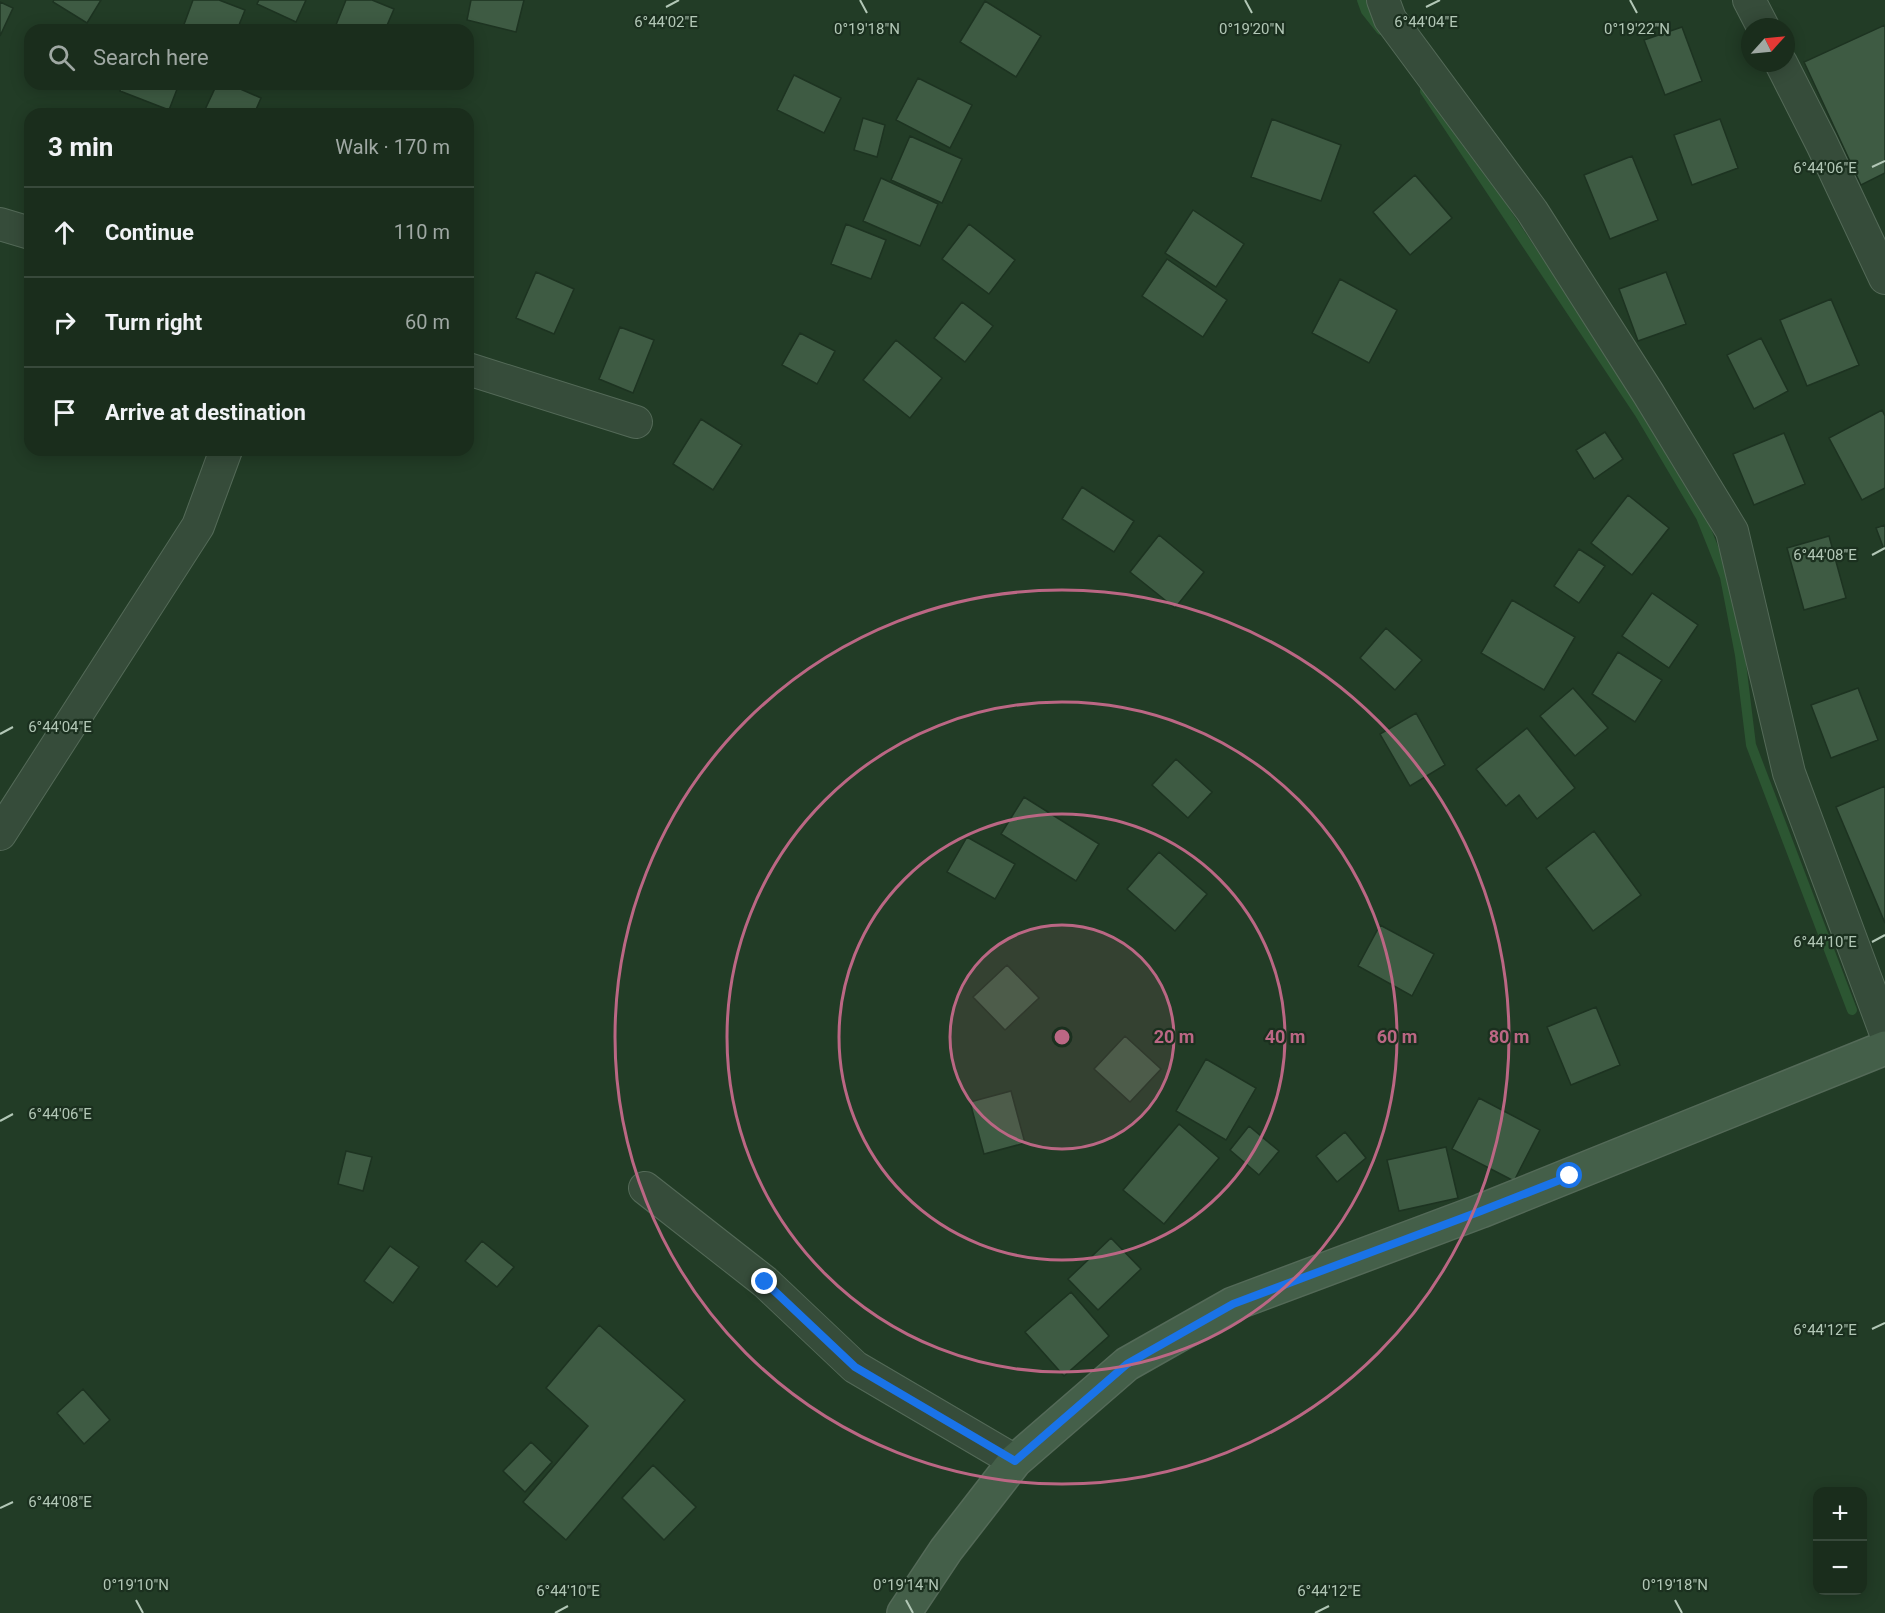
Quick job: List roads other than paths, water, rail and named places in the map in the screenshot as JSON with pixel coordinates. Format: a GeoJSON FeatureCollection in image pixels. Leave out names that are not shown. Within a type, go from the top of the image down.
{"type":"FeatureCollection","features":[{"type":"Feature","properties":{"kind":"street"},"geometry":{"type":"LineString","coordinates":[[1383,0],[1390,20],[1532,211],[1648,393],[1732,531],[1789,773],[1885,1030]]}},
{"type":"Feature","properties":{"kind":"street"},"geometry":{"type":"LineString","coordinates":[[1749,0],[1758,18]]}},
{"type":"Feature","properties":{"kind":"street"},"geometry":{"type":"LineString","coordinates":[[1786,72],[1885,278]]}},
{"type":"Feature","properties":{"kind":"street"},"geometry":{"type":"LineString","coordinates":[[0,224],[24,231]]}},
{"type":"Feature","properties":{"kind":"street"},"geometry":{"type":"LineString","coordinates":[[474,371],[636,422]]}},
{"type":"Feature","properties":{"kind":"street"},"geometry":{"type":"LineString","coordinates":[[0,834],[198,526],[224,456]]}},
{"type":"Feature","properties":{"kind":"street"},"geometry":{"type":"LineString","coordinates":[[904,1613],[946,1550],[1015,1461],[1127,1364],[1233,1304],[1481,1211],[1885,1048]]}},
{"type":"Feature","properties":{"kind":"street"},"geometry":{"type":"LineString","coordinates":[[645,1188],[765,1282],[855,1367],[1015,1461]]}},
{"type":"Feature","properties":{"kind":"waterway"},"geometry":{"type":"LineString","coordinates":[[1362,0],[1366,11],[1381,30]]}},
{"type":"Feature","properties":{"kind":"waterway"},"geometry":{"type":"LineString","coordinates":[[1425,91],[1640,414],[1701,517],[1725,577],[1740,655],[1751,745],[1852,1010]]}}]}
